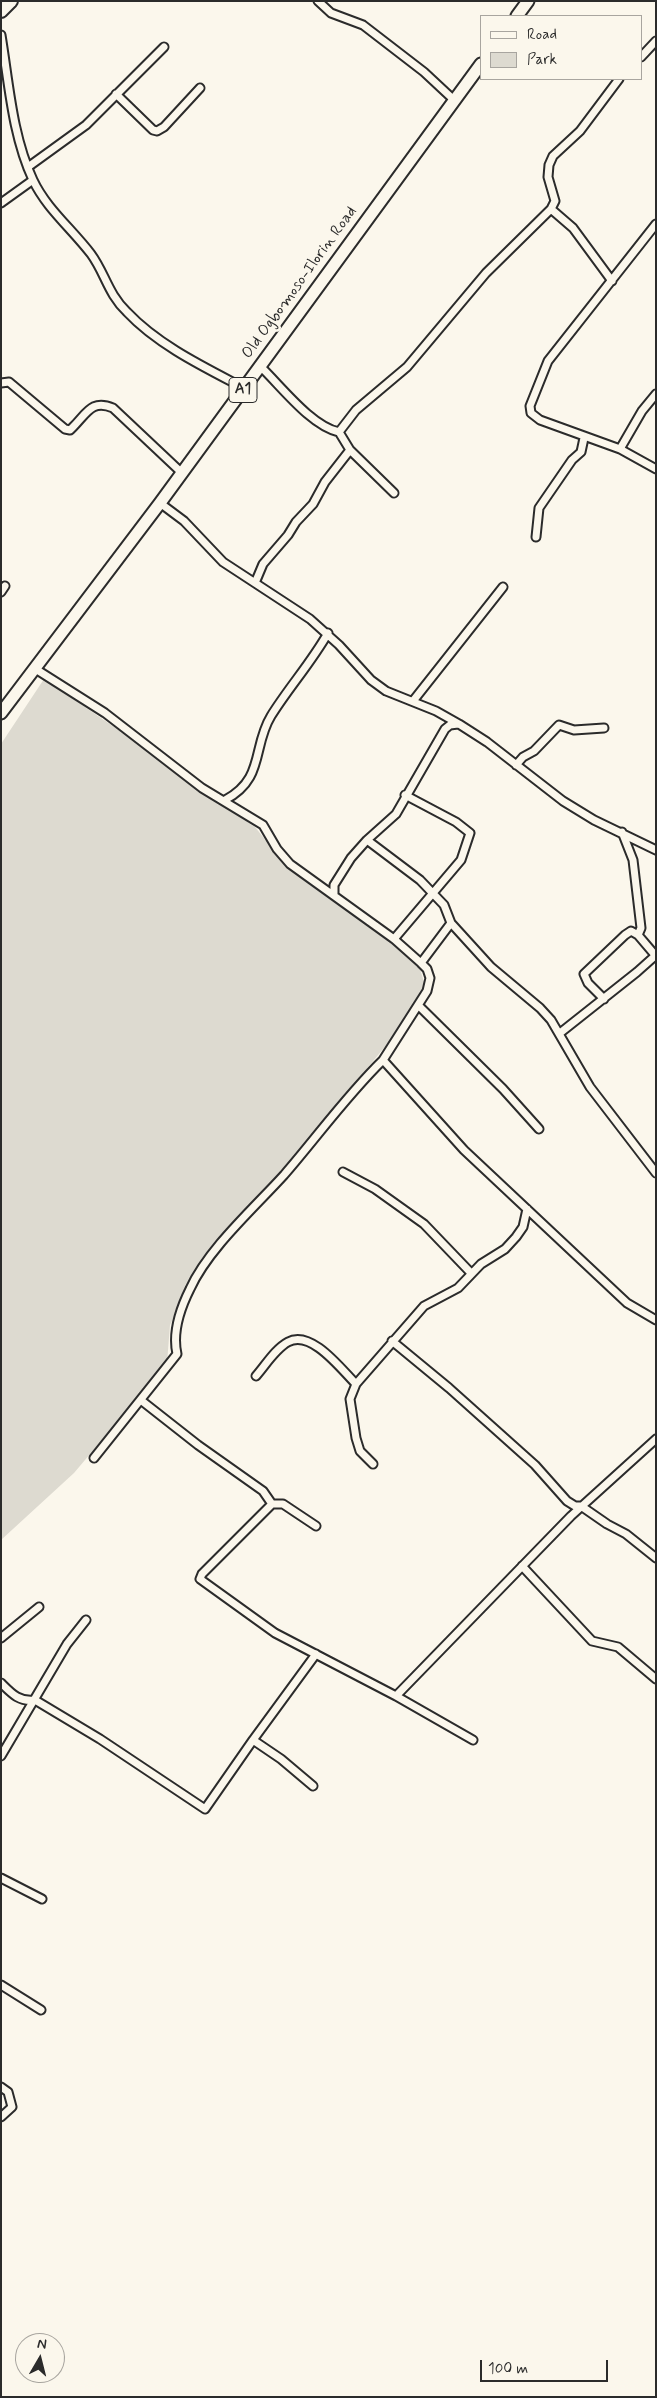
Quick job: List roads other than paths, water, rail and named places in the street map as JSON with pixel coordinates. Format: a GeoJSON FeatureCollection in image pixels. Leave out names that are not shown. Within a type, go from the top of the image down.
{"type":"FeatureCollection","features":[{"type":"Feature","properties":{"kind":"highway"},"geometry":{"type":"LineString","coordinates":[[1,11],[11,1]]}},
{"type":"Feature","properties":{"kind":"highway"},"geometry":{"type":"LineString","coordinates":[[518,15],[528,1]]}},
{"type":"Feature","properties":{"kind":"highway","name":"Old Ogbomoso-Ilorin Road"},"geometry":{"type":"LineString","coordinates":[[1,713],[182,473],[480,65]]}},
{"type":"Feature","properties":{"kind":"street"},"geometry":{"type":"LineString","coordinates":[[318,1],[331,13],[363,25],[424,72],[454,100]]}},
{"type":"Feature","properties":{"kind":"street"},"geometry":{"type":"LineString","coordinates":[[1,35],[4,68],[18,140],[33,180],[48,204],[94,258],[108,288],[127,313],[189,360],[244,388]]}},
{"type":"Feature","properties":{"kind":"street"},"geometry":{"type":"LineString","coordinates":[[642,56],[656,41]]}},
{"type":"Feature","properties":{"kind":"street"},"geometry":{"type":"LineString","coordinates":[[28,167],[86,125],[164,47]]}},
{"type":"Feature","properties":{"kind":"street"},"geometry":{"type":"LineString","coordinates":[[340,432],[356,410],[407,367],[486,272],[551,209],[555,201],[548,177],[553,156],[580,131],[618,80]]}},
{"type":"Feature","properties":{"kind":"street"},"geometry":{"type":"LineString","coordinates":[[116,94],[153,130],[157,131],[164,127],[200,88]]}},
{"type":"Feature","properties":{"kind":"street"},"geometry":{"type":"LineString","coordinates":[[1,203],[33,180]]}},
{"type":"Feature","properties":{"kind":"street"},"geometry":{"type":"LineString","coordinates":[[551,209],[573,228],[612,281]]}},
{"type":"Feature","properties":{"kind":"street"},"geometry":{"type":"LineString","coordinates":[[656,224],[548,361],[530,406],[532,413],[540,420],[584,438],[620,449],[656,469]]}},
{"type":"Feature","properties":{"kind":"street"},"geometry":{"type":"LineString","coordinates":[[260,366],[312,417],[329,430],[340,432]]}},
{"type":"Feature","properties":{"kind":"street"},"geometry":{"type":"LineString","coordinates":[[1,383],[9,382],[65,429],[70,430],[94,406],[103,403],[113,408],[182,473]]}},
{"type":"Feature","properties":{"kind":"street"},"geometry":{"type":"LineString","coordinates":[[620,449],[642,411],[656,394]]}},
{"type":"Feature","properties":{"kind":"street"},"geometry":{"type":"LineString","coordinates":[[340,432],[350,450],[394,493]]}},
{"type":"Feature","properties":{"kind":"street"},"geometry":{"type":"LineString","coordinates":[[536,537],[539,508],[572,460],[581,452],[584,438]]}},
{"type":"Feature","properties":{"kind":"street"},"geometry":{"type":"LineString","coordinates":[[255,583],[263,564],[288,535],[296,522],[313,504],[325,482],[350,450]]}},
{"type":"Feature","properties":{"kind":"street"},"geometry":{"type":"LineString","coordinates":[[160,502],[184,520],[217,558],[310,619],[328,634],[372,680],[386,691],[413,701],[459,724],[563,801],[594,820],[654,846]]}},
{"type":"Feature","properties":{"kind":"street"},"geometry":{"type":"LineString","coordinates":[[413,701],[503,586]]}},
{"type":"Feature","properties":{"kind":"street"},"geometry":{"type":"LineString","coordinates":[[225,800],[240,791],[245,783],[256,764],[264,729],[271,716],[315,656],[328,634]]}},
{"type":"Feature","properties":{"kind":"street"},"geometry":{"type":"LineString","coordinates":[[34,668],[105,713],[202,788],[264,825],[277,850],[290,864],[394,939],[427,970],[430,983],[419,1006],[392,1048],[386,1052],[383,1060],[219,1246],[197,1276],[190,1288],[178,1322],[174,1342],[177,1354],[142,1401],[94,1458]]}},
{"type":"Feature","properties":{"kind":"street"},"geometry":{"type":"LineString","coordinates":[[334,895],[334,885],[339,876],[367,840],[396,814],[445,729],[450,725],[459,724]]}},
{"type":"Feature","properties":{"kind":"street"},"geometry":{"type":"LineString","coordinates":[[516,765],[559,726],[574,730],[604,728]]}},
{"type":"Feature","properties":{"kind":"street"},"geometry":{"type":"LineString","coordinates":[[394,939],[461,860],[470,833],[456,822],[406,795]]}},
{"type":"Feature","properties":{"kind":"street"},"geometry":{"type":"LineString","coordinates":[[622,832],[633,860],[641,928],[638,935]]}},
{"type":"Feature","properties":{"kind":"street"},"geometry":{"type":"LineString","coordinates":[[367,840],[420,880],[444,905],[451,923],[491,967],[540,1008],[560,1033],[590,1087],[655,1171]]}},
{"type":"Feature","properties":{"kind":"street"},"geometry":{"type":"LineString","coordinates":[[421,963],[451,923]]}},
{"type":"Feature","properties":{"kind":"street"},"geometry":{"type":"LineString","coordinates":[[560,1033],[604,999],[656,955],[638,935],[631,931],[584,974],[588,983],[604,999]]}},
{"type":"Feature","properties":{"kind":"street"},"geometry":{"type":"LineString","coordinates":[[419,1006],[503,1089],[538,1129]]}},
{"type":"Feature","properties":{"kind":"street"},"geometry":{"type":"LineString","coordinates":[[383,1060],[464,1150],[627,1303],[656,1320]]}},
{"type":"Feature","properties":{"kind":"street"},"geometry":{"type":"LineString","coordinates":[[343,1172],[375,1189],[424,1224],[472,1273]]}},
{"type":"Feature","properties":{"kind":"street"},"geometry":{"type":"LineString","coordinates":[[372,1464],[360,1452],[356,1438],[350,1399],[356,1384],[424,1306],[458,1288],[472,1273],[516,1237],[523,1227],[527,1209]]}},
{"type":"Feature","properties":{"kind":"street"},"geometry":{"type":"LineString","coordinates":[[256,1376],[282,1346],[289,1341],[299,1339],[309,1341],[318,1348],[356,1384]]}},
{"type":"Feature","properties":{"kind":"street"},"geometry":{"type":"LineString","coordinates":[[392,1341],[449,1388],[535,1465],[567,1501],[575,1506],[582,1506],[607,1524],[626,1534],[656,1558]]}},
{"type":"Feature","properties":{"kind":"street"},"geometry":{"type":"LineString","coordinates":[[142,1401],[198,1445],[263,1491],[272,1504]]}},
{"type":"Feature","properties":{"kind":"street"},"geometry":{"type":"LineString","coordinates":[[396,1696],[582,1506],[656,1438]]}},
{"type":"Feature","properties":{"kind":"street"},"geometry":{"type":"LineString","coordinates":[[316,1526],[283,1504],[272,1504],[202,1574],[200,1579],[269,1629],[396,1696],[473,1740]]}},
{"type":"Feature","properties":{"kind":"street"},"geometry":{"type":"LineString","coordinates":[[522,1566],[592,1641],[618,1647],[656,1679]]}},
{"type":"Feature","properties":{"kind":"street"},"geometry":{"type":"LineString","coordinates":[[1,1638],[39,1607]]}},
{"type":"Feature","properties":{"kind":"street"},"geometry":{"type":"LineString","coordinates":[[1,1756],[68,1644],[86,1620]]}},
{"type":"Feature","properties":{"kind":"street"},"geometry":{"type":"LineString","coordinates":[[1,1683],[14,1696],[24,1701],[35,1700],[100,1739],[205,1809],[316,1654]]}},
{"type":"Feature","properties":{"kind":"street"},"geometry":{"type":"LineString","coordinates":[[253,1740],[281,1759],[313,1786]]}},
{"type":"Feature","properties":{"kind":"street"},"geometry":{"type":"LineString","coordinates":[[1,1878],[42,1899]]}},
{"type":"Feature","properties":{"kind":"street"},"geometry":{"type":"LineString","coordinates":[[1,1985],[40,2010]]}},
{"type":"Feature","properties":{"kind":"street"},"geometry":{"type":"LineString","coordinates":[[1,2087],[8,2092],[12,2107],[1,2117]]}}]}
